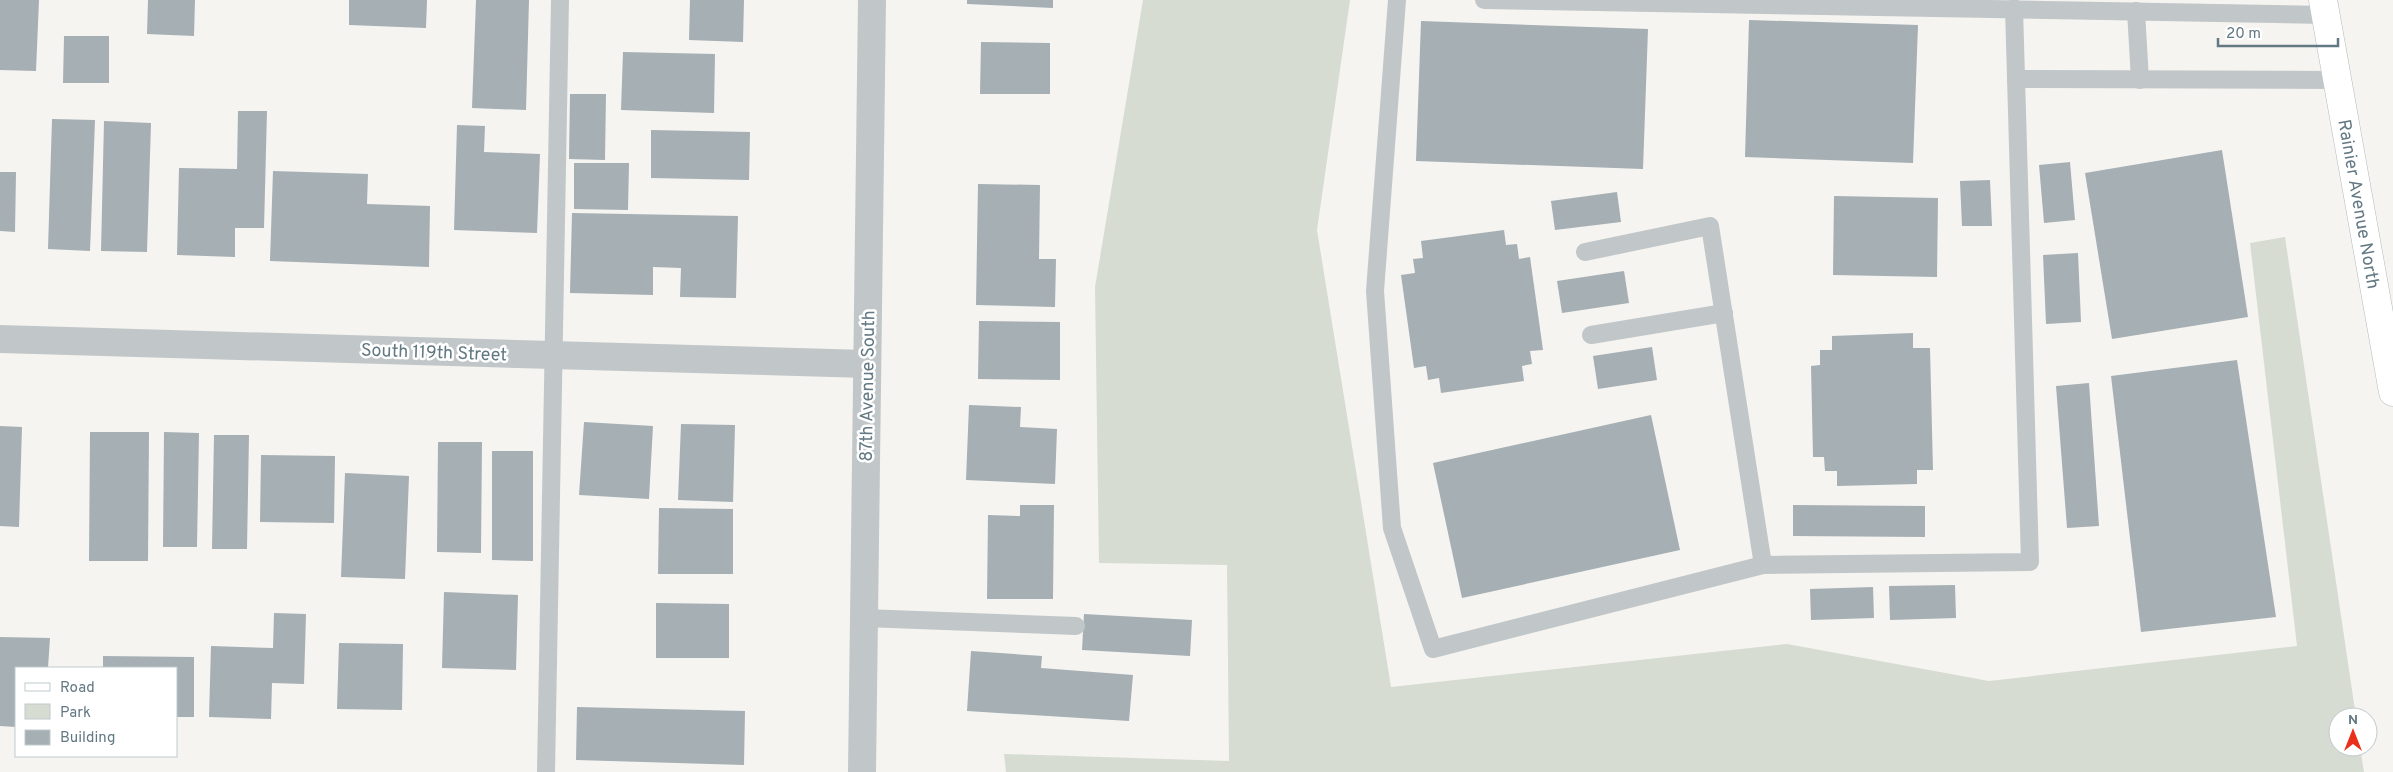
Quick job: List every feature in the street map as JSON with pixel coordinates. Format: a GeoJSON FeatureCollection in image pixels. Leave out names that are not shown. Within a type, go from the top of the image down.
{"type":"FeatureCollection","features":[{"type":"Feature","properties":{"kind":"main road","name":"Rainier Avenue North"},"geometry":{"type":"LineString","coordinates":[[2325,8],[2393,392]]}},
{"type":"Feature","properties":{"kind":"street","name":"87th Avenue South"},"geometry":{"type":"LineString","coordinates":[[862,772],[872,0]]}},
{"type":"Feature","properties":{"kind":"street","name":"South 119th Street"},"geometry":{"type":"LineString","coordinates":[[0,339],[867,364]]}},
{"type":"Feature","properties":{"kind":"lane"},"geometry":{"type":"LineString","coordinates":[[546,772],[560,0]]}},
{"type":"Feature","properties":{"kind":"lane"},"geometry":{"type":"LineString","coordinates":[[1397,0],[1375,291],[1392,528],[1433,649],[1763,565],[2030,562],[2014,8]]}},
{"type":"Feature","properties":{"kind":"lane"},"geometry":{"type":"LineString","coordinates":[[1484,0],[2136,11],[2325,8]]}},
{"type":"Feature","properties":{"kind":"lane"},"geometry":{"type":"LineString","coordinates":[[2136,11],[2140,80]]}},
{"type":"Feature","properties":{"kind":"lane"},"geometry":{"type":"LineString","coordinates":[[2016,79],[2337,80]]}},
{"type":"Feature","properties":{"kind":"lane"},"geometry":{"type":"LineString","coordinates":[[1585,252],[1710,226],[1763,565]]}},
{"type":"Feature","properties":{"kind":"lane"},"geometry":{"type":"LineString","coordinates":[[1591,335],[1724,314]]}},
{"type":"Feature","properties":{"kind":"lane"},"geometry":{"type":"LineString","coordinates":[[864,618],[1076,626]]}},
{"type":"Feature","properties":{"kind":"green space"},"geometry":{"type":"Polygon","coordinates":[[[1143,0],[1350,0],[1317,230],[1391,687],[1787,644],[1989,681],[2297,646],[2250,243],[2285,237],[2355,707],[2328,707],[2328,757],[2362,757],[2364,772],[1006,772],[1004,754],[1229,761],[1227,565],[1099,563],[1095,287],[1143,0]]]}},
{"type":"Feature","properties":{"kind":"building"},"geometry":{"type":"Polygon","coordinates":[[[0,0],[39,0],[36,71],[0,70],[0,0]]]}},
{"type":"Feature","properties":{"kind":"building"},"geometry":{"type":"Polygon","coordinates":[[[148,0],[195,0],[194,36],[147,34],[148,0]]]}},
{"type":"Feature","properties":{"kind":"building"},"geometry":{"type":"Polygon","coordinates":[[[349,0],[427,0],[426,28],[349,25],[349,0]]]}},
{"type":"Feature","properties":{"kind":"building"},"geometry":{"type":"Polygon","coordinates":[[[476,0],[529,0],[526,110],[472,108],[476,0]]]}},
{"type":"Feature","properties":{"kind":"building"},"geometry":{"type":"Polygon","coordinates":[[[690,0],[744,0],[743,42],[689,40],[690,0]]]}},
{"type":"Feature","properties":{"kind":"building"},"geometry":{"type":"Polygon","coordinates":[[[967,0],[1053,0],[1053,8],[967,4],[967,0]]]}},
{"type":"Feature","properties":{"kind":"building"},"geometry":{"type":"Polygon","coordinates":[[[1749,20],[1918,25],[1913,163],[1745,157],[1749,20]]]}},
{"type":"Feature","properties":{"kind":"building"},"geometry":{"type":"Polygon","coordinates":[[[1421,21],[1648,29],[1643,169],[1416,161],[1421,21]]]}},
{"type":"Feature","properties":{"kind":"building"},"geometry":{"type":"Polygon","coordinates":[[[64,36],[109,36],[109,83],[63,83],[64,36]]]}},
{"type":"Feature","properties":{"kind":"building"},"geometry":{"type":"Polygon","coordinates":[[[981,42],[1050,43],[1050,94],[980,94],[981,42]]]}},
{"type":"Feature","properties":{"kind":"building"},"geometry":{"type":"Polygon","coordinates":[[[623,52],[715,54],[714,113],[621,110],[623,52]]]}},
{"type":"Feature","properties":{"kind":"building"},"geometry":{"type":"Polygon","coordinates":[[[570,94],[606,94],[605,160],[569,159],[570,94]]]}},
{"type":"Feature","properties":{"kind":"building"},"geometry":{"type":"Polygon","coordinates":[[[238,111],[267,111],[264,228],[235,228],[235,257],[177,255],[179,168],[237,169],[238,111]]]}},
{"type":"Feature","properties":{"kind":"building"},"geometry":{"type":"Polygon","coordinates":[[[52,119],[95,120],[90,251],[48,249],[52,119]]]}},
{"type":"Feature","properties":{"kind":"building"},"geometry":{"type":"Polygon","coordinates":[[[104,121],[151,123],[147,252],[101,251],[104,121]]]}},
{"type":"Feature","properties":{"kind":"building"},"geometry":{"type":"Polygon","coordinates":[[[457,125],[485,126],[484,152],[540,154],[537,233],[454,230],[457,125]]]}},
{"type":"Feature","properties":{"kind":"building"},"geometry":{"type":"Polygon","coordinates":[[[651,130],[750,132],[749,180],[651,178],[651,130]]]}},
{"type":"Feature","properties":{"kind":"building"},"geometry":{"type":"Polygon","coordinates":[[[2222,150],[2248,317],[2112,339],[2085,173],[2222,150]]]}},
{"type":"Feature","properties":{"kind":"building"},"geometry":{"type":"Polygon","coordinates":[[[2070,162],[2075,220],[2044,223],[2039,165],[2070,162]]]}},
{"type":"Feature","properties":{"kind":"building"},"geometry":{"type":"Polygon","coordinates":[[[574,163],[629,163],[628,210],[574,209],[574,163]]]}},
{"type":"Feature","properties":{"kind":"building"},"geometry":{"type":"Polygon","coordinates":[[[273,171],[368,174],[367,204],[430,206],[429,267],[270,261],[273,171]]]}},
{"type":"Feature","properties":{"kind":"building"},"geometry":{"type":"Polygon","coordinates":[[[0,172],[16,172],[15,232],[0,231],[0,172]]]}},
{"type":"Feature","properties":{"kind":"building"},"geometry":{"type":"Polygon","coordinates":[[[1990,180],[1992,226],[1962,226],[1960,181],[1990,180]]]}},
{"type":"Feature","properties":{"kind":"building"},"geometry":{"type":"Polygon","coordinates":[[[978,184],[1040,185],[1039,259],[1056,259],[1055,307],[976,305],[978,184]]]}},
{"type":"Feature","properties":{"kind":"building"},"geometry":{"type":"Polygon","coordinates":[[[1617,192],[1621,222],[1555,230],[1551,201],[1617,192]]]}},
{"type":"Feature","properties":{"kind":"building"},"geometry":{"type":"Polygon","coordinates":[[[1834,196],[1938,198],[1937,277],[1833,275],[1834,196]]]}},
{"type":"Feature","properties":{"kind":"building"},"geometry":{"type":"Polygon","coordinates":[[[572,213],[738,216],[736,298],[680,297],[681,268],[653,267],[653,295],[570,293],[572,213]]]}},
{"type":"Feature","properties":{"kind":"building"},"geometry":{"type":"Polygon","coordinates":[[[1504,230],[1506,245],[1517,244],[1519,259],[1530,257],[1543,350],[1530,351],[1532,364],[1522,366],[1524,381],[1441,393],[1439,378],[1428,380],[1426,366],[1414,368],[1401,275],[1415,273],[1413,259],[1423,258],[1421,241],[1504,230]]]}},
{"type":"Feature","properties":{"kind":"building"},"geometry":{"type":"Polygon","coordinates":[[[2078,253],[2081,322],[2046,324],[2043,255],[2078,253]]]}},
{"type":"Feature","properties":{"kind":"building"},"geometry":{"type":"Polygon","coordinates":[[[1624,271],[1629,303],[1562,313],[1557,281],[1624,271]]]}},
{"type":"Feature","properties":{"kind":"building"},"geometry":{"type":"Polygon","coordinates":[[[979,321],[1060,322],[1060,380],[978,379],[979,321]]]}},
{"type":"Feature","properties":{"kind":"building"},"geometry":{"type":"Polygon","coordinates":[[[1913,333],[1913,348],[1930,348],[1933,470],[1917,470],[1917,484],[1837,486],[1837,471],[1825,471],[1824,457],[1813,457],[1811,366],[1820,365],[1820,350],[1832,350],[1832,336],[1913,333]]]}},
{"type":"Feature","properties":{"kind":"building"},"geometry":{"type":"Polygon","coordinates":[[[1652,347],[1657,380],[1598,389],[1593,356],[1652,347]]]}},
{"type":"Feature","properties":{"kind":"building"},"geometry":{"type":"Polygon","coordinates":[[[2237,360],[2276,617],[2141,632],[2111,376],[2237,360]]]}},
{"type":"Feature","properties":{"kind":"building"},"geometry":{"type":"Polygon","coordinates":[[[2089,383],[2099,526],[2067,528],[2056,386],[2089,383]]]}},
{"type":"Feature","properties":{"kind":"building"},"geometry":{"type":"Polygon","coordinates":[[[969,405],[1021,407],[1020,427],[1057,429],[1055,484],[966,480],[969,405]]]}},
{"type":"Feature","properties":{"kind":"building"},"geometry":{"type":"Polygon","coordinates":[[[1651,415],[1680,550],[1462,598],[1433,463],[1651,415]]]}},
{"type":"Feature","properties":{"kind":"building"},"geometry":{"type":"Polygon","coordinates":[[[584,422],[653,426],[649,499],[579,495],[584,422]]]}},
{"type":"Feature","properties":{"kind":"building"},"geometry":{"type":"Polygon","coordinates":[[[681,424],[735,425],[733,502],[678,500],[681,424]]]}},
{"type":"Feature","properties":{"kind":"building"},"geometry":{"type":"Polygon","coordinates":[[[0,426],[22,427],[19,527],[0,526],[0,426]]]}},
{"type":"Feature","properties":{"kind":"building"},"geometry":{"type":"Polygon","coordinates":[[[90,432],[149,432],[148,561],[89,561],[90,432]]]}},
{"type":"Feature","properties":{"kind":"building"},"geometry":{"type":"Polygon","coordinates":[[[164,432],[199,433],[197,547],[163,547],[164,432]]]}},
{"type":"Feature","properties":{"kind":"building"},"geometry":{"type":"Polygon","coordinates":[[[214,435],[249,435],[247,549],[212,549],[214,435]]]}},
{"type":"Feature","properties":{"kind":"building"},"geometry":{"type":"Polygon","coordinates":[[[438,442],[482,442],[481,553],[437,552],[438,442]]]}},
{"type":"Feature","properties":{"kind":"building"},"geometry":{"type":"Polygon","coordinates":[[[492,451],[533,451],[533,561],[492,560],[492,451]]]}},
{"type":"Feature","properties":{"kind":"building"},"geometry":{"type":"Polygon","coordinates":[[[261,455],[335,456],[334,523],[260,522],[261,455]]]}},
{"type":"Feature","properties":{"kind":"building"},"geometry":{"type":"Polygon","coordinates":[[[345,473],[409,476],[405,579],[341,577],[345,473]]]}},
{"type":"Feature","properties":{"kind":"building"},"geometry":{"type":"Polygon","coordinates":[[[1020,505],[1054,505],[1053,599],[987,599],[988,515],[1020,516],[1020,505]]]}},
{"type":"Feature","properties":{"kind":"building"},"geometry":{"type":"Polygon","coordinates":[[[1793,505],[1925,506],[1925,537],[1793,536],[1793,505]]]}},
{"type":"Feature","properties":{"kind":"building"},"geometry":{"type":"Polygon","coordinates":[[[659,508],[733,509],[733,574],[658,574],[659,508]]]}},
{"type":"Feature","properties":{"kind":"building"},"geometry":{"type":"Polygon","coordinates":[[[1955,585],[1956,618],[1890,620],[1889,586],[1955,585]]]}},
{"type":"Feature","properties":{"kind":"building"},"geometry":{"type":"Polygon","coordinates":[[[1873,587],[1874,618],[1811,620],[1810,589],[1873,587]]]}},
{"type":"Feature","properties":{"kind":"building"},"geometry":{"type":"Polygon","coordinates":[[[444,592],[518,595],[516,670],[442,668],[444,592]]]}},
{"type":"Feature","properties":{"kind":"building"},"geometry":{"type":"Polygon","coordinates":[[[656,603],[729,604],[729,658],[656,658],[656,603]]]}},
{"type":"Feature","properties":{"kind":"building"},"geometry":{"type":"Polygon","coordinates":[[[274,613],[306,614],[304,684],[272,683],[271,719],[209,717],[211,646],[273,648],[274,613]]]}},
{"type":"Feature","properties":{"kind":"building"},"geometry":{"type":"Polygon","coordinates":[[[1084,614],[1192,620],[1190,656],[1082,650],[1084,614]]]}},
{"type":"Feature","properties":{"kind":"building"},"geometry":{"type":"Polygon","coordinates":[[[0,637],[50,638],[48,667],[15,667],[15,727],[0,726],[0,637]]]}},
{"type":"Feature","properties":{"kind":"building"},"geometry":{"type":"Polygon","coordinates":[[[339,643],[403,644],[402,710],[337,709],[339,643]]]}},
{"type":"Feature","properties":{"kind":"building"},"geometry":{"type":"Polygon","coordinates":[[[971,651],[1042,656],[1041,668],[1133,675],[1129,721],[967,711],[971,651]]]}},
{"type":"Feature","properties":{"kind":"building"},"geometry":{"type":"Polygon","coordinates":[[[103,656],[194,657],[194,717],[178,717],[178,667],[103,667],[103,656]]]}},
{"type":"Feature","properties":{"kind":"building"},"geometry":{"type":"Polygon","coordinates":[[[577,707],[745,711],[744,765],[576,760],[577,707]]]}}]}
